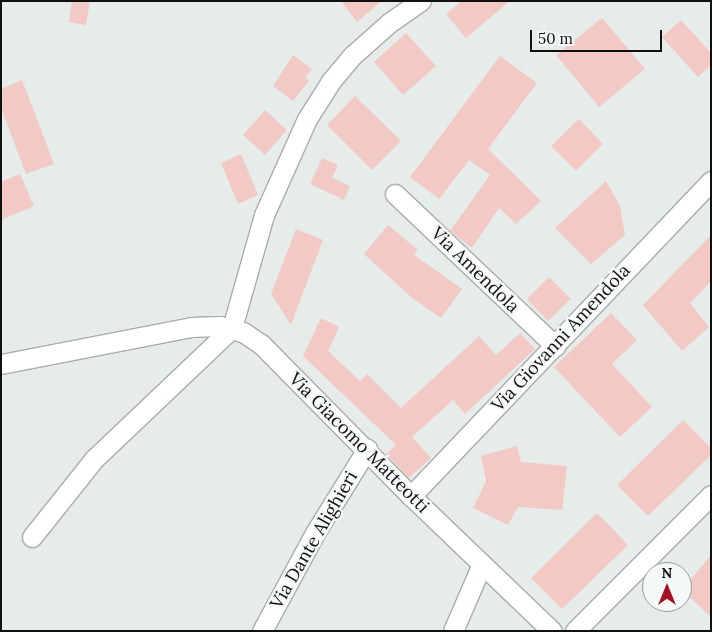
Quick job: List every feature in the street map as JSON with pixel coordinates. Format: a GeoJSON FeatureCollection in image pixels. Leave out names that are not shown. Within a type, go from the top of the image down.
{"type":"FeatureCollection","features":[{"type":"Feature","properties":{"kind":"street"},"geometry":{"type":"LineString","coordinates":[[32,537],[94,459],[232,328],[264,215],[307,119],[330,81],[358,50],[388,23],[421,1]]}},
{"type":"Feature","properties":{"kind":"street","name":"Via Giovanni Amendola"},"geometry":{"type":"LineString","coordinates":[[411,496],[711,181]]}},
{"type":"Feature","properties":{"kind":"street","name":"Via Amendola"},"geometry":{"type":"LineString","coordinates":[[395,194],[555,346]]}},
{"type":"Feature","properties":{"kind":"street","name":"Via Giacomo Matteotti"},"geometry":{"type":"LineString","coordinates":[[1,364],[191,327],[232,328],[261,344],[368,449],[411,496],[552,631]]}},
{"type":"Feature","properties":{"kind":"street","name":"Via Dante Alighieri"},"geometry":{"type":"LineString","coordinates":[[262,631],[315,533],[368,449]]}},
{"type":"Feature","properties":{"kind":"street"},"geometry":{"type":"LineString","coordinates":[[575,631],[711,495]]}},
{"type":"Feature","properties":{"kind":"street"},"geometry":{"type":"LineString","coordinates":[[453,631],[482,564]]}},
{"type":"Feature","properties":{"kind":"building"},"geometry":{"type":"Polygon","coordinates":[[[72,1],[90,1],[86,25],[69,22],[72,1]]]}},
{"type":"Feature","properties":{"kind":"building"},"geometry":{"type":"Polygon","coordinates":[[[341,1],[382,1],[357,22],[341,1]]]}},
{"type":"Feature","properties":{"kind":"building"},"geometry":{"type":"Polygon","coordinates":[[[462,1],[510,1],[466,38],[446,14],[462,1]]]}},
{"type":"Feature","properties":{"kind":"building"},"geometry":{"type":"Polygon","coordinates":[[[602,18],[645,69],[599,107],[556,55],[602,18]]]}},
{"type":"Feature","properties":{"kind":"building"},"geometry":{"type":"Polygon","coordinates":[[[681,20],[711,53],[711,65],[698,77],[662,37],[681,20]]]}},
{"type":"Feature","properties":{"kind":"building"},"geometry":{"type":"Polygon","coordinates":[[[406,33],[436,66],[403,95],[374,62],[406,33]]]}},
{"type":"Feature","properties":{"kind":"building"},"geometry":{"type":"Polygon","coordinates":[[[293,55],[312,69],[305,78],[309,81],[293,101],[273,86],[293,55]]]}},
{"type":"Feature","properties":{"kind":"building"},"geometry":{"type":"Polygon","coordinates":[[[500,56],[537,83],[488,149],[541,201],[516,224],[499,208],[472,248],[450,231],[490,175],[469,160],[439,199],[410,177],[500,56]]]}},
{"type":"Feature","properties":{"kind":"building"},"geometry":{"type":"Polygon","coordinates":[[[22,80],[54,164],[26,174],[1,108],[1,89],[22,80]]]}},
{"type":"Feature","properties":{"kind":"building"},"geometry":{"type":"Polygon","coordinates":[[[355,96],[401,141],[372,170],[327,125],[355,96]]]}},
{"type":"Feature","properties":{"kind":"building"},"geometry":{"type":"Polygon","coordinates":[[[265,110],[287,130],[265,155],[243,135],[265,110]]]}},
{"type":"Feature","properties":{"kind":"building"},"geometry":{"type":"Polygon","coordinates":[[[579,119],[603,144],[576,171],[551,146],[579,119]]]}},
{"type":"Feature","properties":{"kind":"building"},"geometry":{"type":"Polygon","coordinates":[[[241,154],[258,195],[238,204],[221,163],[241,154]]]}},
{"type":"Feature","properties":{"kind":"building"},"geometry":{"type":"Polygon","coordinates":[[[322,158],[338,165],[332,178],[350,186],[344,200],[310,184],[322,158]]]}},
{"type":"Feature","properties":{"kind":"building"},"geometry":{"type":"Polygon","coordinates":[[[20,174],[34,206],[1,220],[1,182],[20,174]]]}},
{"type":"Feature","properties":{"kind":"building"},"geometry":{"type":"Polygon","coordinates":[[[606,181],[620,206],[625,235],[591,264],[555,228],[606,181]]]}},
{"type":"Feature","properties":{"kind":"building"},"geometry":{"type":"Polygon","coordinates":[[[388,225],[418,250],[414,255],[462,289],[441,318],[411,297],[364,254],[388,225]]]}},
{"type":"Feature","properties":{"kind":"building"},"geometry":{"type":"Polygon","coordinates":[[[296,229],[323,240],[291,325],[271,294],[296,229]]]}},
{"type":"Feature","properties":{"kind":"building"},"geometry":{"type":"Polygon","coordinates":[[[711,235],[711,281],[690,303],[709,327],[682,351],[643,305],[711,235]]]}},
{"type":"Feature","properties":{"kind":"building"},"geometry":{"type":"Polygon","coordinates":[[[549,277],[571,299],[548,321],[527,299],[549,277]]]}},
{"type":"Feature","properties":{"kind":"building"},"geometry":{"type":"Polygon","coordinates":[[[611,313],[637,340],[612,364],[652,407],[620,437],[554,367],[611,313]]]}},
{"type":"Feature","properties":{"kind":"building"},"geometry":{"type":"Polygon","coordinates":[[[321,318],[339,327],[328,351],[360,381],[367,374],[401,408],[479,336],[496,355],[520,333],[535,349],[465,414],[453,400],[412,437],[431,458],[409,478],[386,454],[396,445],[303,356],[321,318]]]}},
{"type":"Feature","properties":{"kind":"building"},"geometry":{"type":"Polygon","coordinates":[[[683,420],[711,448],[711,455],[648,516],[617,485],[683,420]]]}},
{"type":"Feature","properties":{"kind":"building"},"geometry":{"type":"Polygon","coordinates":[[[517,446],[521,462],[567,466],[562,510],[518,507],[508,525],[473,508],[486,481],[481,456],[517,446]]]}},
{"type":"Feature","properties":{"kind":"building"},"geometry":{"type":"Polygon","coordinates":[[[597,513],[628,545],[562,609],[531,578],[597,513]]]}},
{"type":"Feature","properties":{"kind":"building"},"geometry":{"type":"Polygon","coordinates":[[[711,555],[711,617],[692,599],[692,578],[711,555]]]}}]}
